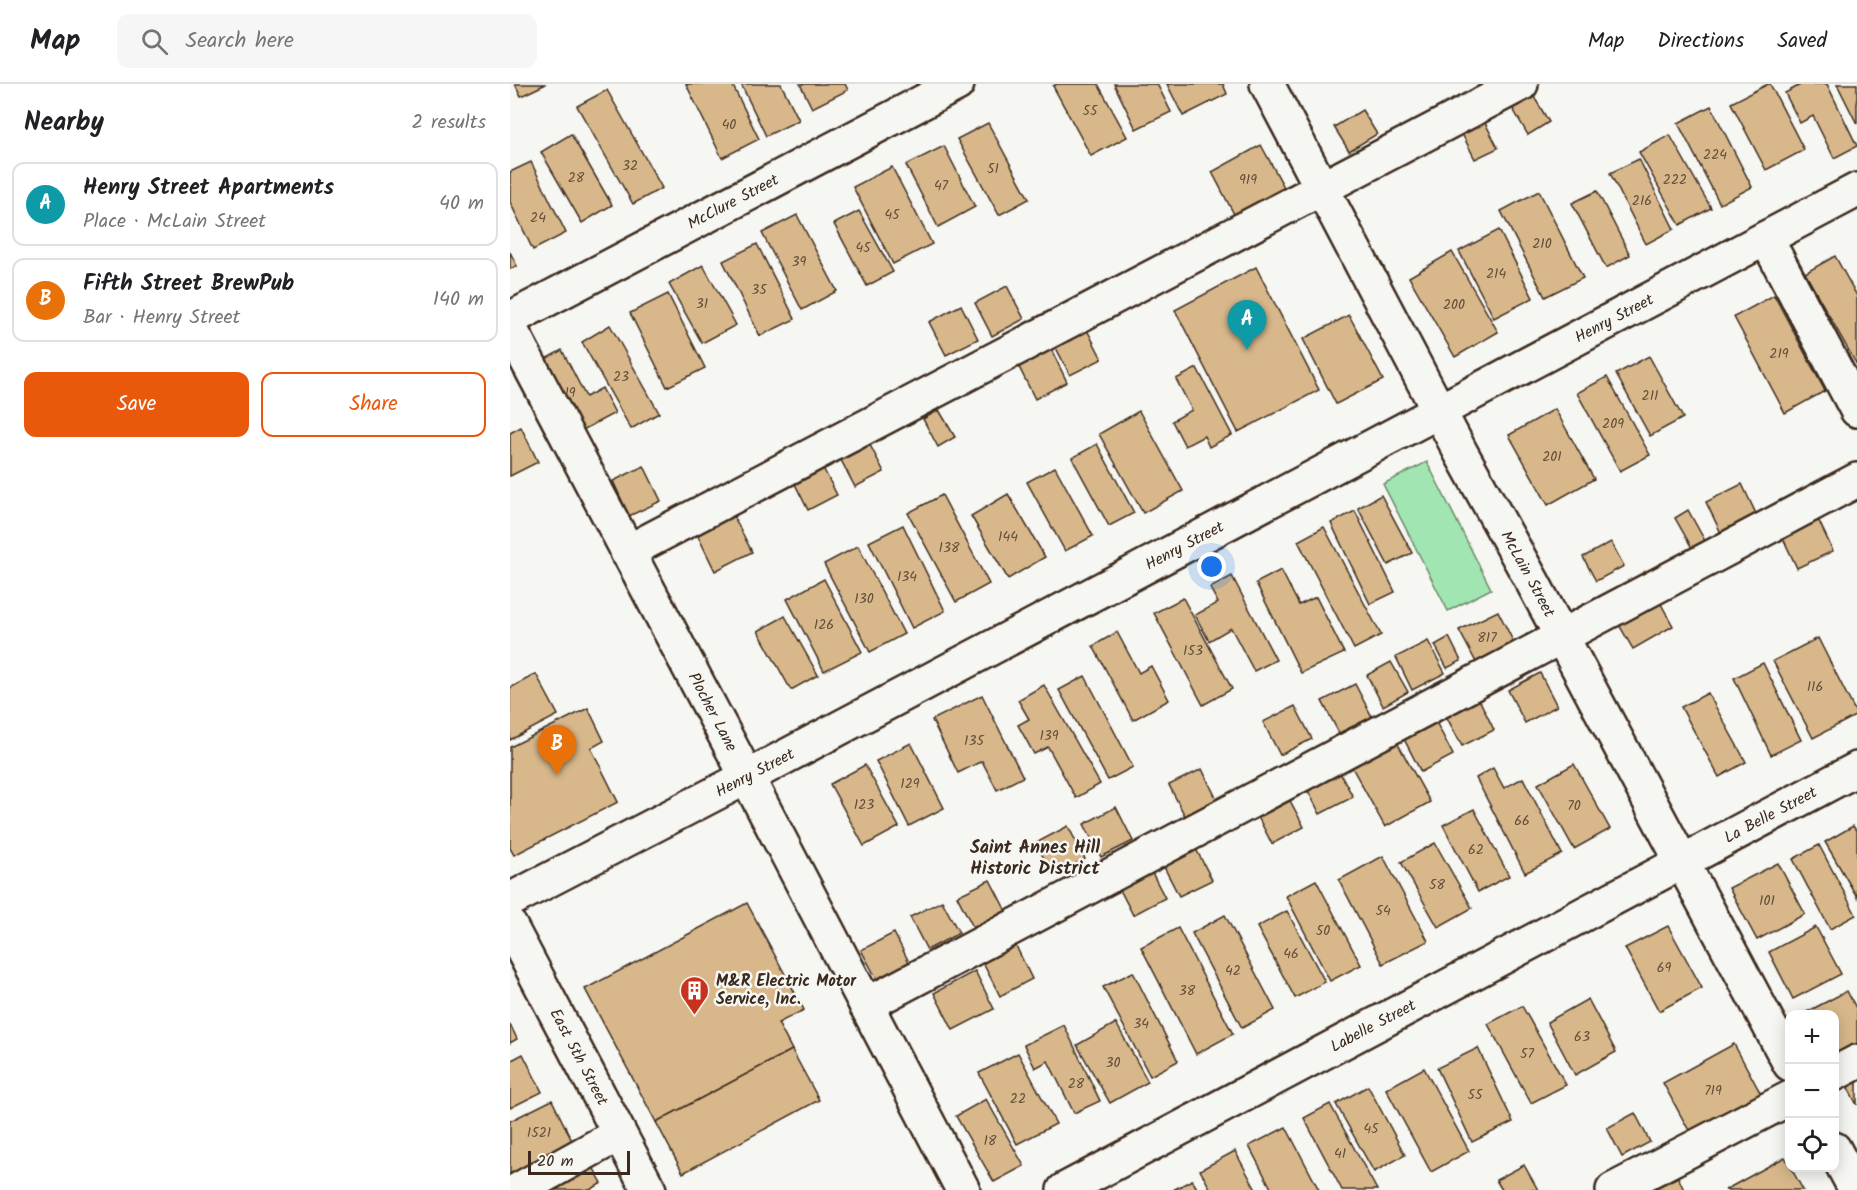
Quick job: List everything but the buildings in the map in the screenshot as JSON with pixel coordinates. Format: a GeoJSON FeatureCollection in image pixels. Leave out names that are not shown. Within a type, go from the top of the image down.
{"type":"FeatureCollection","features":[{"type":"Feature","properties":{"kind":"street","name":"McClure Street"},"geometry":{"type":"LineString","coordinates":[[510,319],[957,84]]}},
{"type":"Feature","properties":{"kind":"street","name":"McLain Street"},"geometry":{"type":"LineString","coordinates":[[1268,84],[1461,453],[1785,1055]]}},
{"type":"Feature","properties":{"kind":"street"},"geometry":{"type":"LineString","coordinates":[[627,552],[1521,84]]}},
{"type":"Feature","properties":{"kind":"street","name":"Henry Street"},"geometry":{"type":"LineString","coordinates":[[510,900],[1857,190]]}},
{"type":"Feature","properties":{"kind":"street"},"geometry":{"type":"LineString","coordinates":[[1767,238],[1857,410]]}},
{"type":"Feature","properties":{"kind":"street","name":"Plocher Lane"},"geometry":{"type":"LineString","coordinates":[[510,328],[963,1190]]}},
{"type":"Feature","properties":{"kind":"street"},"geometry":{"type":"LineString","coordinates":[[866,1005],[1857,480]]}},
{"type":"Feature","properties":{"kind":"street","name":"La Belle Street"},"geometry":{"type":"LineString","coordinates":[[1682,862],[1857,769]]}},
{"type":"Feature","properties":{"kind":"street","name":"Labelle Street"},"geometry":{"type":"LineString","coordinates":[[1064,1190],[1682,862]]}},
{"type":"Feature","properties":{"kind":"street","name":"East 5th Street"},"geometry":{"type":"LineString","coordinates":[[510,926],[649,1190]]}},
{"type":"Feature","properties":{"kind":"street"},"geometry":{"type":"LineString","coordinates":[[1839,1071],[1857,1062]]}},
{"type":"Feature","properties":{"kind":"street"},"geometry":{"type":"LineString","coordinates":[[1613,1190],[1785,1101]]}},
{"type":"Feature","properties":{"kind":"street"},"geometry":{"type":"LineString","coordinates":[[518,1190],[619,1134]]}},
{"type":"Feature","properties":{"kind":"street"},"geometry":{"type":"LineString","coordinates":[[1839,1158],[1856,1190]]}},
{"type":"Feature","properties":{"kind":"green space"},"geometry":{"type":"Polygon","coordinates":[[[1427,462],[1491,589],[1448,611],[1383,484],[1427,462]]]}},
{"type":"Feature","properties":{"kind":"place","name":"Henry Street Apartments"},"geometry":{"type":"Point","coordinates":[1247,350]}},
{"type":"Feature","properties":{"kind":"place","name":"Fifth Street BrewPub"},"geometry":{"type":"Point","coordinates":[557,775]}},
{"type":"Feature","properties":{"kind":"place","name":"M&R Electric Motor Service, Inc."},"geometry":{"type":"Point","coordinates":[695,1016]}},
{"type":"Feature","properties":{"kind":"district","name":"Saint Annes Hill Historic District"},"geometry":{"type":"Point","coordinates":[1035,858]}}]}
